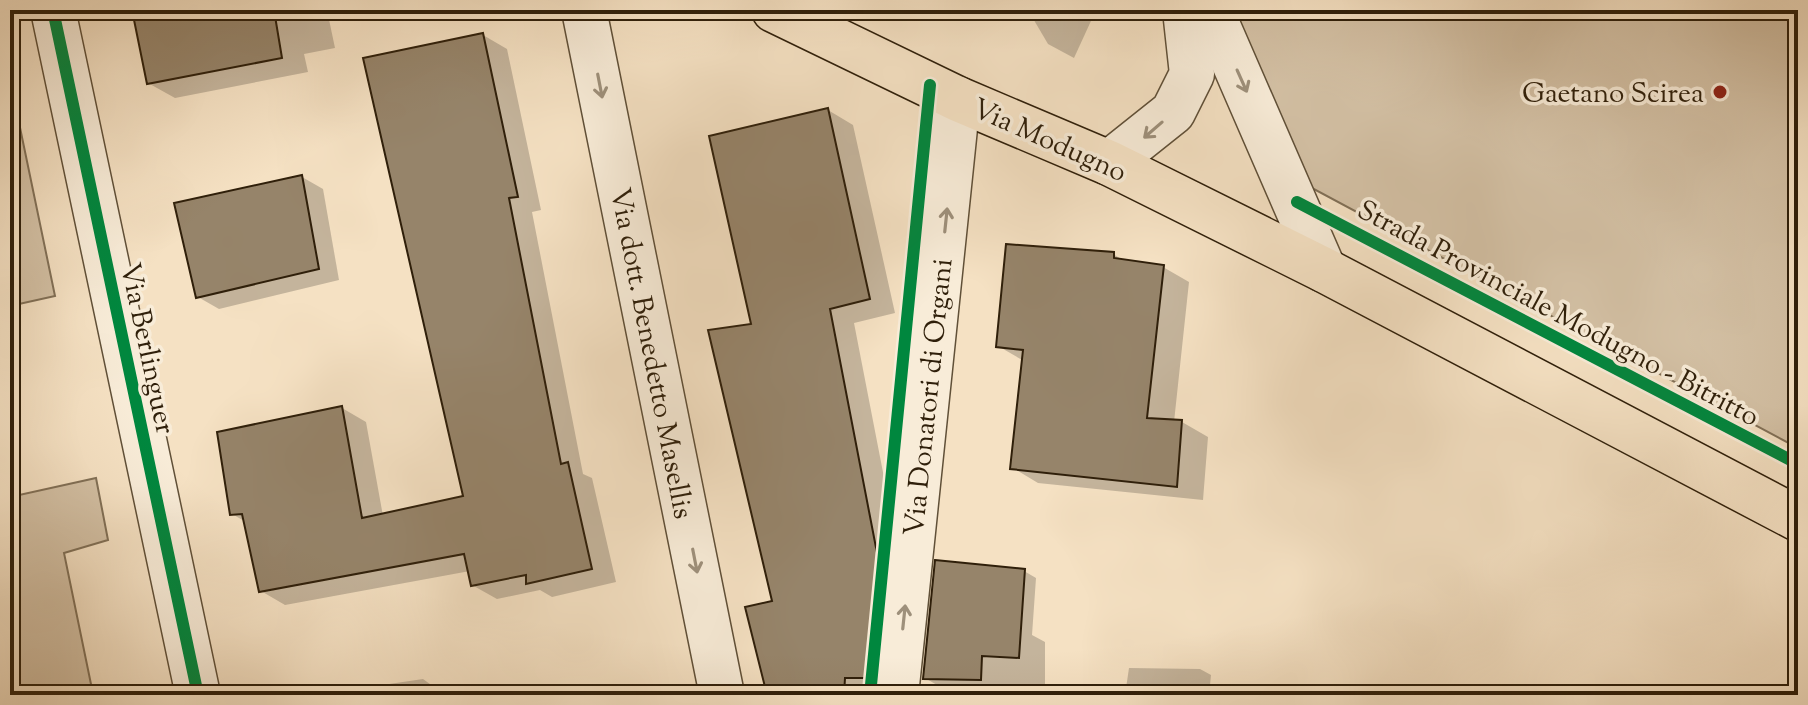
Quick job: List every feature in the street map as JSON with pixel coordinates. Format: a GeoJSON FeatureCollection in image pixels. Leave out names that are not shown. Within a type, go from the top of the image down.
{"type":"FeatureCollection","features":[{"type":"Feature","properties":{"kind":"main road","name":"Via Modugno"},"geometry":{"type":"LineString","coordinates":[[774,10],[958,99],[1109,163],[1324,270],[1798,519]]}},
{"type":"Feature","properties":{"kind":"street","name":"Via Berlinguer"},"geometry":{"type":"LineString","coordinates":[[53,10],[198,695]]}},
{"type":"Feature","properties":{"kind":"street","name":"Via dott. Benedetto Masellis"},"geometry":{"type":"LineString","coordinates":[[584,10],[722,695]]}},
{"type":"Feature","properties":{"kind":"street"},"geometry":{"type":"LineString","coordinates":[[1109,163],[1173,112],[1180,100],[1192,74],[1185,10]]}},
{"type":"Feature","properties":{"kind":"street"},"geometry":{"type":"LineString","coordinates":[[1211,10],[1324,270]]}},
{"type":"Feature","properties":{"kind":"street","name":"Via Donatori di Organi"},"geometry":{"type":"LineString","coordinates":[[896,695],[958,99]]}},
{"type":"Feature","properties":{"kind":"shaded area"},"geometry":{"type":"Polygon","coordinates":[[[1225,10],[1798,10],[1798,448],[1310,187],[1225,10]]]}},
{"type":"Feature","properties":{"kind":"shaded area"},"geometry":{"type":"Polygon","coordinates":[[[18,118],[55,296],[10,306],[10,119],[18,118]]]}},
{"type":"Feature","properties":{"kind":"shaded area"},"geometry":{"type":"Polygon","coordinates":[[[96,478],[108,540],[64,553],[92,689],[61,695],[10,695],[10,497],[96,478]]]}},
{"type":"Feature","properties":{"kind":"building"},"geometry":{"type":"Polygon","coordinates":[[[132,10],[274,10],[282,58],[147,84],[132,10]]]}},
{"type":"Feature","properties":{"kind":"building"},"geometry":{"type":"Polygon","coordinates":[[[483,33],[518,197],[509,198],[561,464],[568,462],[592,569],[526,584],[526,575],[471,586],[464,554],[259,592],[242,514],[230,515],[217,432],[342,406],[362,518],[463,496],[363,58],[483,33]]]}},
{"type":"Feature","properties":{"kind":"building"},"geometry":{"type":"Polygon","coordinates":[[[828,108],[870,299],[830,309],[878,558],[885,558],[873,678],[845,678],[844,695],[767,695],[745,607],[772,601],[708,330],[751,324],[709,136],[828,108]]]}},
{"type":"Feature","properties":{"kind":"building"},"geometry":{"type":"Polygon","coordinates":[[[302,175],[319,269],[196,298],[174,203],[302,175]]]}},
{"type":"Feature","properties":{"kind":"building"},"geometry":{"type":"Polygon","coordinates":[[[1006,244],[1114,252],[1114,258],[1164,265],[1147,418],[1182,420],[1177,487],[1010,469],[1023,350],[996,347],[1006,244]]]}},
{"type":"Feature","properties":{"kind":"building"},"geometry":{"type":"Polygon","coordinates":[[[935,560],[1025,569],[1019,658],[982,656],[981,680],[923,679],[935,560]]]}},
{"type":"Feature","properties":{"kind":"cycle path"},"geometry":{"type":"LineString","coordinates":[[53,10],[198,695]]}},
{"type":"Feature","properties":{"kind":"cycle path"},"geometry":{"type":"LineString","coordinates":[[870,695],[930,85]]}},
{"type":"Feature","properties":{"kind":"cycle path","name":"Strada Provinciale Modugno - Bitritto"},"geometry":{"type":"LineString","coordinates":[[1297,202],[1798,464]]}},
{"type":"Feature","properties":{"kind":"place","name":"Gaetano Scirea"},"geometry":{"type":"Point","coordinates":[1720,92]}}]}
